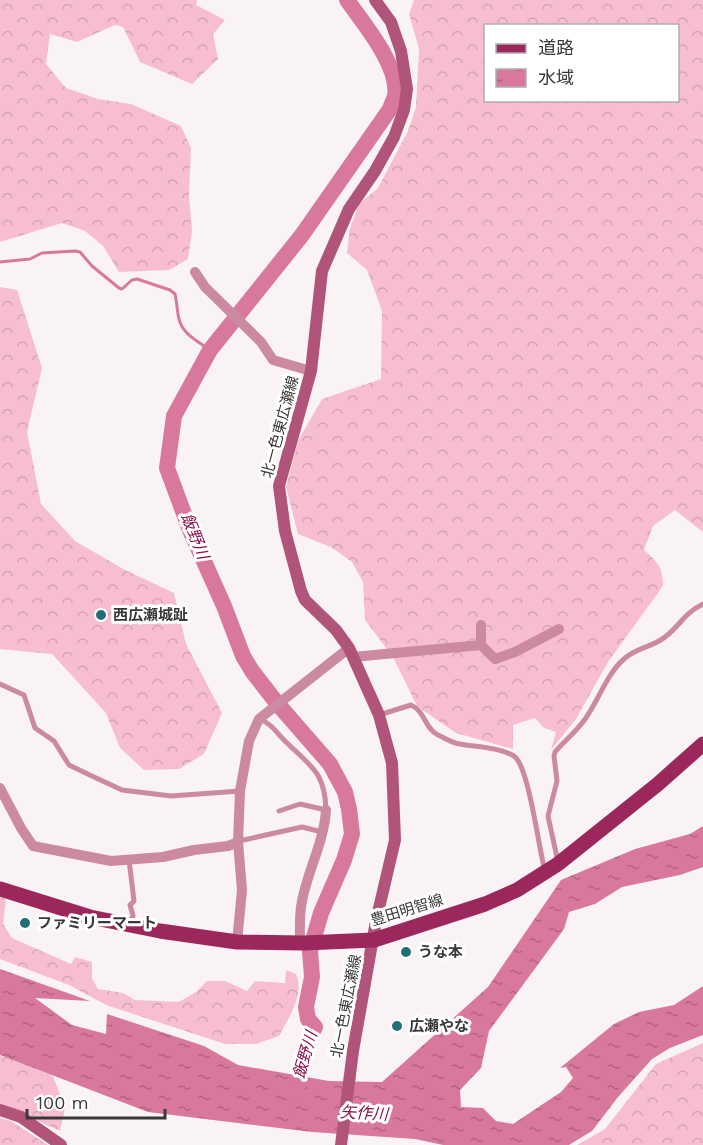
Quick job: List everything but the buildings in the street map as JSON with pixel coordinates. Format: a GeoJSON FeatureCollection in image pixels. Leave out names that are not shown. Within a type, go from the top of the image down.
{"type":"FeatureCollection","features":[{"type":"Feature","properties":{"kind":"main road","name":"北一色東広瀬線"},"geometry":{"type":"LineString","coordinates":[[341,1145],[353,1051],[376,921],[395,840],[392,763],[379,715],[351,653],[336,630],[305,600],[301,591],[292,562],[279,486],[311,371],[322,271],[349,209],[375,171],[394,137],[404,110],[406,88],[401,51],[391,22],[375,0]]}},
{"type":"Feature","properties":{"kind":"main road","name":"豊田明智線"},"geometry":{"type":"LineString","coordinates":[[0,890],[90,916],[131,925],[237,942],[302,943],[374,940],[485,904],[517,890],[552,868],[658,784],[703,744]]}},
{"type":"Feature","properties":{"kind":"main road"},"geometry":{"type":"LineString","coordinates":[[0,1110],[21,1118],[61,1145]]}},
{"type":"Feature","properties":{"kind":"street"},"geometry":{"type":"LineString","coordinates":[[195,272],[205,287],[261,342],[273,360],[311,371]]}},
{"type":"Feature","properties":{"kind":"street"},"geometry":{"type":"LineString","coordinates":[[481,625],[481,645],[495,659],[515,652],[559,629]]}},
{"type":"Feature","properties":{"kind":"street"},"geometry":{"type":"LineString","coordinates":[[237,942],[242,890],[238,842],[240,791],[249,741],[263,716],[290,694],[351,653],[481,645]]}},
{"type":"Feature","properties":{"kind":"street"},"geometry":{"type":"LineString","coordinates":[[0,788],[33,846],[111,861],[164,857],[194,850],[228,846],[238,842]]}},
{"type":"Feature","properties":{"kind":"street"},"geometry":{"type":"LineString","coordinates":[[302,943],[302,901],[326,810]]}},
{"type":"Feature","properties":{"kind":"lane"},"geometry":{"type":"LineString","coordinates":[[552,868],[548,816],[557,780],[555,752],[589,714],[595,700],[622,660],[662,640],[690,611],[703,604]]}},
{"type":"Feature","properties":{"kind":"lane"},"geometry":{"type":"LineString","coordinates":[[0,684],[24,695],[35,728],[54,741],[69,765],[103,782],[122,790],[171,796],[240,791]]}},
{"type":"Feature","properties":{"kind":"lane"},"geometry":{"type":"LineString","coordinates":[[379,715],[411,705],[417,708],[434,734],[457,744],[485,747],[514,757],[519,763],[533,807],[541,860],[552,868]]}},
{"type":"Feature","properties":{"kind":"lane"},"geometry":{"type":"LineString","coordinates":[[263,716],[314,768],[322,784],[326,810],[300,804],[279,811]]}},
{"type":"Feature","properties":{"kind":"lane"},"geometry":{"type":"LineString","coordinates":[[238,842],[242,839],[302,827],[322,832]]}},
{"type":"Feature","properties":{"kind":"lane"},"geometry":{"type":"LineString","coordinates":[[129,860],[134,901],[130,905],[133,916],[131,925]]}},
{"type":"Feature","properties":{"kind":"green space"},"geometry":{"type":"Polygon","coordinates":[[[0,0],[197,0],[196,5],[225,20],[213,34],[218,59],[192,84],[140,62],[123,27],[115,25],[77,42],[50,34],[46,64],[66,88],[98,99],[131,104],[181,126],[191,148],[189,195],[192,231],[188,259],[169,270],[119,272],[103,246],[85,231],[62,223],[0,242],[0,0]]]}},
{"type":"Feature","properties":{"kind":"green space"},"geometry":{"type":"Polygon","coordinates":[[[414,0],[703,0],[703,532],[675,510],[653,526],[644,550],[659,566],[663,586],[608,662],[576,719],[551,750],[556,732],[544,728],[535,718],[513,725],[513,749],[456,733],[417,706],[393,657],[365,620],[363,582],[352,562],[331,547],[298,534],[286,487],[298,441],[322,399],[381,379],[382,311],[367,270],[347,253],[350,228],[359,204],[378,188],[408,131],[416,107],[419,49],[409,14],[414,0]]]}},
{"type":"Feature","properties":{"kind":"green space"},"geometry":{"type":"Polygon","coordinates":[[[0,287],[17,290],[42,368],[27,432],[41,504],[75,541],[125,570],[174,593],[186,644],[222,713],[204,754],[179,769],[144,770],[120,748],[106,713],[52,654],[0,649],[0,287]]]}},
{"type":"Feature","properties":{"kind":"green space"},"geometry":{"type":"Polygon","coordinates":[[[0,897],[6,899],[3,924],[12,938],[71,964],[75,957],[92,962],[92,979],[98,989],[123,993],[135,1000],[179,1002],[196,992],[207,981],[225,981],[247,991],[255,981],[285,983],[286,970],[296,974],[297,998],[279,1036],[256,1044],[225,1044],[106,1005],[69,985],[0,959],[0,897]]]}},
{"type":"Feature","properties":{"kind":"green space"},"geometry":{"type":"Polygon","coordinates":[[[703,1043],[703,1145],[577,1145],[605,1129],[656,1064],[703,1043]]]}},
{"type":"Feature","properties":{"kind":"green space"},"geometry":{"type":"Polygon","coordinates":[[[0,1056],[14,1059],[53,1076],[65,1107],[60,1131],[0,1104],[0,1056]]]}},
{"type":"Feature","properties":{"kind":"green space"},"geometry":{"type":"Polygon","coordinates":[[[0,1118],[11,1121],[48,1145],[0,1145],[0,1118]]]}},
{"type":"Feature","properties":{"kind":"water","name":"矢作川"},"geometry":{"type":"Polygon","coordinates":[[[703,826],[703,867],[680,875],[622,887],[595,904],[569,912],[564,929],[489,1031],[481,1068],[460,1090],[461,1107],[483,1108],[496,1121],[513,1124],[561,1092],[573,1078],[566,1067],[560,1068],[614,1024],[639,1012],[674,1005],[703,986],[703,1035],[670,1048],[652,1059],[592,1131],[569,1145],[443,1145],[415,1139],[312,1132],[148,1112],[0,1055],[0,969],[90,1001],[35,998],[72,1025],[106,1034],[107,1014],[204,1046],[238,1065],[329,1081],[382,1082],[488,987],[561,880],[635,849],[690,834],[703,826]]]}},
{"type":"Feature","properties":{"kind":"waterway","name":"飯野川"},"geometry":{"type":"LineString","coordinates":[[294,1096],[305,1052],[315,1027],[308,1019],[306,1007],[312,977],[310,951],[321,913],[344,860],[352,834],[349,809],[345,792],[330,764],[276,702],[243,656],[224,606],[190,530],[167,468],[174,416],[210,350],[302,235],[390,109],[394,99],[395,84],[386,59],[379,45],[347,0]]}},
{"type":"Feature","properties":{"kind":"waterway"},"geometry":{"type":"LineString","coordinates":[[0,262],[30,259],[42,253],[80,252],[92,266],[119,288],[122,289],[132,280],[137,279],[170,290],[175,294],[179,319],[184,329],[210,350]]}},
{"type":"Feature","properties":{"kind":"place","name":"西広瀬城趾"},"geometry":{"type":"Point","coordinates":[101,615]}},
{"type":"Feature","properties":{"kind":"place","name":"ファミリーマート"},"geometry":{"type":"Point","coordinates":[25,923]}},
{"type":"Feature","properties":{"kind":"place","name":"うな本"},"geometry":{"type":"Point","coordinates":[406,952]}},
{"type":"Feature","properties":{"kind":"place","name":"広瀬やな"},"geometry":{"type":"Point","coordinates":[397,1026]}}]}
